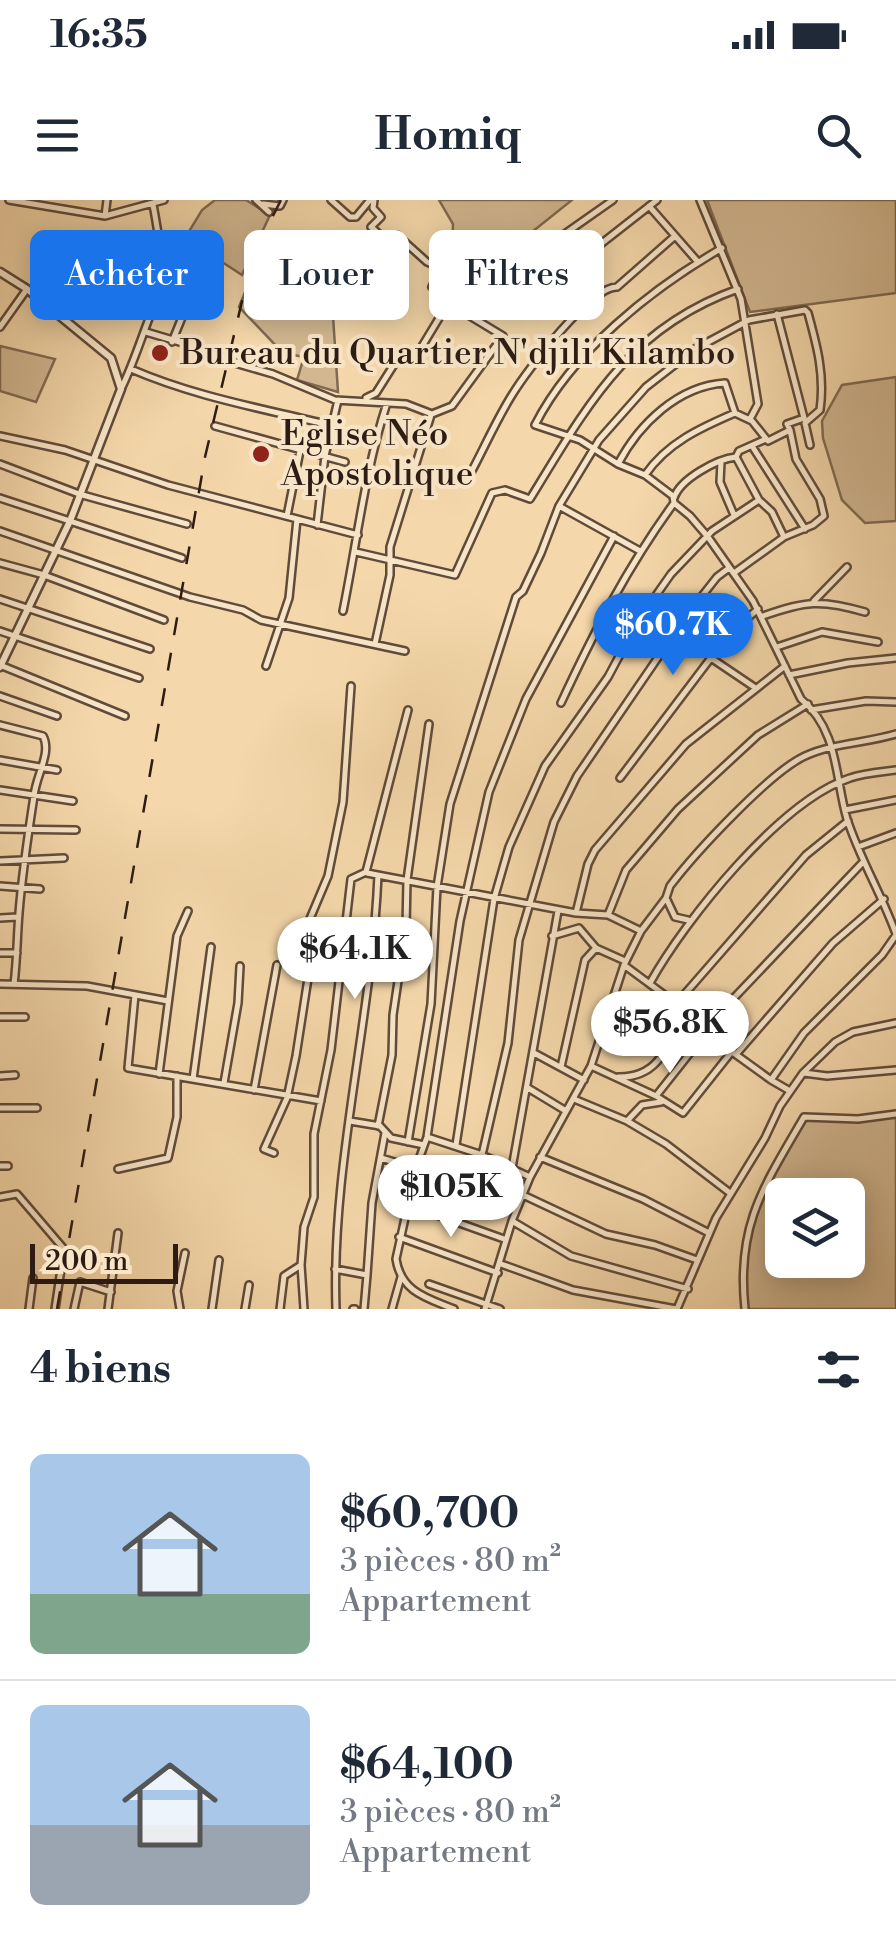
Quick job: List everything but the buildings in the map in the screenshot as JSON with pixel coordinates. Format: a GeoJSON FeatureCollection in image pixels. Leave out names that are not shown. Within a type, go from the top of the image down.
{"type":"FeatureCollection","features":[{"type":"Feature","properties":{"kind":"street"},"geometry":{"type":"LineString","coordinates":[[9,200],[105,216],[164,200]]}},
{"type":"Feature","properties":{"kind":"street"},"geometry":{"type":"LineString","coordinates":[[105,216],[107,200]]}},
{"type":"Feature","properties":{"kind":"street"},"geometry":{"type":"LineString","coordinates":[[260,202],[280,206],[284,200]]}},
{"type":"Feature","properties":{"kind":"street"},"geometry":{"type":"LineString","coordinates":[[330,200],[350,218],[356,217],[372,200]]}},
{"type":"Feature","properties":{"kind":"street"},"geometry":{"type":"LineString","coordinates":[[372,200],[372,208],[381,218],[371,227],[386,240],[397,235],[429,263]]}},
{"type":"Feature","properties":{"kind":"street"},"geometry":{"type":"LineString","coordinates":[[570,230],[613,200]]}},
{"type":"Feature","properties":{"kind":"street"},"geometry":{"type":"LineString","coordinates":[[604,241],[657,200]]}},
{"type":"Feature","properties":{"kind":"street"},"geometry":{"type":"LineString","coordinates":[[700,200],[738,289],[746,321],[758,404],[750,419]]}},
{"type":"Feature","properties":{"kind":"street"},"geometry":{"type":"LineString","coordinates":[[260,202],[270,212]]}},
{"type":"Feature","properties":{"kind":"street"},"geometry":{"type":"LineString","coordinates":[[153,205],[158,230]]}},
{"type":"Feature","properties":{"kind":"street"},"geometry":{"type":"LineString","coordinates":[[649,206],[698,262]]}},
{"type":"Feature","properties":{"kind":"street"},"geometry":{"type":"LineString","coordinates":[[468,478],[514,392],[569,323],[605,288],[617,287],[675,236]]}},
{"type":"Feature","properties":{"kind":"street"},"geometry":{"type":"LineString","coordinates":[[722,248],[611,329],[573,364],[534,424],[645,475],[690,516],[763,616],[801,699],[833,748],[848,821],[896,935],[882,955],[804,1032],[771,1080]]}},
{"type":"Feature","properties":{"kind":"street"},"geometry":{"type":"LineString","coordinates":[[0,272],[30,291]]}},
{"type":"Feature","properties":{"kind":"street"},"geometry":{"type":"LineString","coordinates":[[0,327],[27,289]]}},
{"type":"Feature","properties":{"kind":"street"},"geometry":{"type":"LineString","coordinates":[[356,552],[455,575],[492,493],[504,490],[530,499],[580,414],[627,356],[711,298],[738,289]]}},
{"type":"Feature","properties":{"kind":"street"},"geometry":{"type":"LineString","coordinates":[[408,1142],[430,1004],[438,887],[450,804],[516,597],[542,553],[558,506],[623,412],[666,370],[746,321],[807,311],[818,349],[823,389],[820,410],[805,420],[787,424],[796,460],[825,514],[731,571],[687,615],[577,776],[554,822],[529,903],[520,940],[508,1044],[482,1156]]}},
{"type":"Feature","properties":{"kind":"street"},"geometry":{"type":"LineString","coordinates":[[777,314],[810,445]]}},
{"type":"Feature","properties":{"kind":"street"},"geometry":{"type":"LineString","coordinates":[[66,320],[110,358],[121,389]]}},
{"type":"Feature","properties":{"kind":"street"},"geometry":{"type":"LineString","coordinates":[[125,716],[0,666],[70,521],[149,320]]}},
{"type":"Feature","properties":{"kind":"street"},"geometry":{"type":"LineString","coordinates":[[172,342],[181,320]]}},
{"type":"Feature","properties":{"kind":"street"},"geometry":{"type":"LineString","coordinates":[[421,348],[438,320]]}},
{"type":"Feature","properties":{"kind":"street"},"geometry":{"type":"LineString","coordinates":[[228,361],[338,400],[406,404],[432,414],[452,406],[504,338],[478,320]]}},
{"type":"Feature","properties":{"kind":"street"},"geometry":{"type":"LineString","coordinates":[[146,332],[203,349]]}},
{"type":"Feature","properties":{"kind":"street"},"geometry":{"type":"LineString","coordinates":[[363,400],[375,394],[400,355]]}},
{"type":"Feature","properties":{"kind":"street"},"geometry":{"type":"LineString","coordinates":[[131,369],[198,394],[276,409],[325,424],[332,422]]}},
{"type":"Feature","properties":{"kind":"street"},"geometry":{"type":"LineString","coordinates":[[618,464],[640,430],[681,396],[725,383],[735,413]]}},
{"type":"Feature","properties":{"kind":"street"},"geometry":{"type":"LineString","coordinates":[[317,525],[338,400]]}},
{"type":"Feature","properties":{"kind":"street"},"geometry":{"type":"LineString","coordinates":[[343,611],[364,492],[387,403]]}},
{"type":"Feature","properties":{"kind":"street"},"geometry":{"type":"LineString","coordinates":[[645,475],[664,452],[685,437],[735,413],[750,419],[766,439]]}},
{"type":"Feature","properties":{"kind":"street"},"geometry":{"type":"LineString","coordinates":[[375,644],[398,517],[432,414]]}},
{"type":"Feature","properties":{"kind":"street"},"geometry":{"type":"LineString","coordinates":[[215,426],[345,462]]}},
{"type":"Feature","properties":{"kind":"street"},"geometry":{"type":"LineString","coordinates":[[561,703],[598,623],[674,500],[675,492],[692,475],[790,430]]}},
{"type":"Feature","properties":{"kind":"street"},"geometry":{"type":"LineString","coordinates":[[0,436],[65,450],[93,462],[358,534]]}},
{"type":"Feature","properties":{"kind":"street"},"geometry":{"type":"LineString","coordinates":[[752,446],[805,529]]}},
{"type":"Feature","properties":{"kind":"street"},"geometry":{"type":"LineString","coordinates":[[288,516],[300,451]]}},
{"type":"Feature","properties":{"kind":"street"},"geometry":{"type":"LineString","coordinates":[[736,457],[784,537]]}},
{"type":"Feature","properties":{"kind":"street"},"geometry":{"type":"LineString","coordinates":[[720,462],[720,482]]}},
{"type":"Feature","properties":{"kind":"street"},"geometry":{"type":"LineString","coordinates":[[0,464],[79,494],[188,524]]}},
{"type":"Feature","properties":{"kind":"street"},"geometry":{"type":"LineString","coordinates":[[712,468],[734,515]]}},
{"type":"Feature","properties":{"kind":"street"},"geometry":{"type":"LineString","coordinates":[[0,498],[182,558]]}},
{"type":"Feature","properties":{"kind":"street"},"geometry":{"type":"LineString","coordinates":[[456,1145],[495,897],[509,848],[557,746],[608,677],[638,621],[671,574],[690,552],[734,515],[759,500]]}},
{"type":"Feature","properties":{"kind":"street"},"geometry":{"type":"LineString","coordinates":[[558,506],[640,551]]}},
{"type":"Feature","properties":{"kind":"street"},"geometry":{"type":"LineString","coordinates":[[266,666],[294,569],[297,519]]}},
{"type":"Feature","properties":{"kind":"street"},"geometry":{"type":"LineString","coordinates":[[0,532],[281,624],[405,651]]}},
{"type":"Feature","properties":{"kind":"street"},"geometry":{"type":"LineString","coordinates":[[454,1309],[412,1291],[401,1277],[396,1260],[416,1168],[427,1137],[460,921],[489,792],[505,749],[547,657],[614,536]]}},
{"type":"Feature","properties":{"kind":"street"},"geometry":{"type":"LineString","coordinates":[[0,563],[44,575],[164,620]]}},
{"type":"Feature","properties":{"kind":"street"},"geometry":{"type":"LineString","coordinates":[[763,616],[815,600],[847,568]]}},
{"type":"Feature","properties":{"kind":"street"},"geometry":{"type":"LineString","coordinates":[[0,599],[150,649]]}},
{"type":"Feature","properties":{"kind":"street"},"geometry":{"type":"LineString","coordinates":[[806,602],[833,602],[865,612]]}},
{"type":"Feature","properties":{"kind":"street"},"geometry":{"type":"LineString","coordinates":[[620,778],[734,628],[758,609]]}},
{"type":"Feature","properties":{"kind":"street"},"geometry":{"type":"LineString","coordinates":[[0,631],[139,678]]}},
{"type":"Feature","properties":{"kind":"street"},"geometry":{"type":"LineString","coordinates":[[777,647],[822,632],[878,642]]}},
{"type":"Feature","properties":{"kind":"street"},"geometry":{"type":"LineString","coordinates":[[711,658],[755,688]]}},
{"type":"Feature","properties":{"kind":"street"},"geometry":{"type":"LineString","coordinates":[[789,674],[896,658]]}},
{"type":"Feature","properties":{"kind":"street"},"geometry":{"type":"LineString","coordinates":[[576,913],[595,850],[686,744],[784,666]]}},
{"type":"Feature","properties":{"kind":"street"},"geometry":{"type":"LineString","coordinates":[[274,1154],[264,1149],[287,1098],[309,972],[309,921],[327,881],[343,802],[350,686]]}},
{"type":"Feature","properties":{"kind":"street"},"geometry":{"type":"LineString","coordinates":[[0,696],[57,716]]}},
{"type":"Feature","properties":{"kind":"street"},"geometry":{"type":"LineString","coordinates":[[608,915],[626,870],[678,809],[758,736],[809,707],[896,702]]}},
{"type":"Feature","properties":{"kind":"street"},"geometry":{"type":"LineString","coordinates":[[366,872],[408,710]]}},
{"type":"Feature","properties":{"kind":"street"},"geometry":{"type":"LineString","coordinates":[[0,724],[43,736],[48,753],[38,768],[34,795],[21,886],[14,984]]}},
{"type":"Feature","properties":{"kind":"street"},"geometry":{"type":"LineString","coordinates":[[378,1126],[392,1055],[393,1015],[406,927],[407,880],[429,724]]}},
{"type":"Feature","properties":{"kind":"street"},"geometry":{"type":"LineString","coordinates":[[487,1307],[517,1207],[584,1080],[625,964],[641,930],[684,868],[767,784],[801,757],[896,734]]}},
{"type":"Feature","properties":{"kind":"street"},"geometry":{"type":"LineString","coordinates":[[0,760],[56,770]]}},
{"type":"Feature","properties":{"kind":"street"},"geometry":{"type":"LineString","coordinates":[[650,983],[690,918],[796,810],[842,782],[896,770]]}},
{"type":"Feature","properties":{"kind":"street"},"geometry":{"type":"LineString","coordinates":[[0,790],[74,800]]}},
{"type":"Feature","properties":{"kind":"street"},"geometry":{"type":"LineString","coordinates":[[845,810],[896,800]]}},
{"type":"Feature","properties":{"kind":"street"},"geometry":{"type":"LineString","coordinates":[[675,1005],[806,856],[848,821]]}},
{"type":"Feature","properties":{"kind":"street"},"geometry":{"type":"LineString","coordinates":[[0,829],[76,830]]}},
{"type":"Feature","properties":{"kind":"street"},"geometry":{"type":"LineString","coordinates":[[858,847],[896,833]]}},
{"type":"Feature","properties":{"kind":"street"},"geometry":{"type":"LineString","coordinates":[[0,861],[64,858]]}},
{"type":"Feature","properties":{"kind":"street"},"geometry":{"type":"LineString","coordinates":[[656,1096],[706,1032],[864,861]]}},
{"type":"Feature","properties":{"kind":"street"},"geometry":{"type":"LineString","coordinates":[[304,1309],[304,1227],[314,1196],[314,1139],[332,1045],[352,879],[366,872],[558,910],[608,915],[641,930]]}},
{"type":"Feature","properties":{"kind":"street"},"geometry":{"type":"LineString","coordinates":[[336,1309],[339,1194],[372,958],[378,875]]}},
{"type":"Feature","properties":{"kind":"street"},"geometry":{"type":"LineString","coordinates":[[0,886],[40,890]]}},
{"type":"Feature","properties":{"kind":"street"},"geometry":{"type":"LineString","coordinates":[[666,898],[676,917],[690,918]]}},
{"type":"Feature","properties":{"kind":"street"},"geometry":{"type":"LineString","coordinates":[[590,1066],[684,1112],[833,943],[884,899]]}},
{"type":"Feature","properties":{"kind":"street"},"geometry":{"type":"LineString","coordinates":[[512,1168],[558,910]]}},
{"type":"Feature","properties":{"kind":"street"},"geometry":{"type":"LineString","coordinates":[[159,1074],[177,936],[188,911]]}},
{"type":"Feature","properties":{"kind":"street"},"geometry":{"type":"LineString","coordinates":[[0,918],[18,918]]}},
{"type":"Feature","properties":{"kind":"street"},"geometry":{"type":"LineString","coordinates":[[552,936],[578,928],[596,948],[650,983],[681,1015],[790,1091]]}},
{"type":"Feature","properties":{"kind":"street"},"geometry":{"type":"LineString","coordinates":[[193,1078],[211,946]]}},
{"type":"Feature","properties":{"kind":"street"},"geometry":{"type":"LineString","coordinates":[[560,1067],[585,960],[596,948]]}},
{"type":"Feature","properties":{"kind":"street"},"geometry":{"type":"LineString","coordinates":[[0,953],[18,954]]}},
{"type":"Feature","properties":{"kind":"street"},"geometry":{"type":"LineString","coordinates":[[254,1090],[277,965]]}},
{"type":"Feature","properties":{"kind":"street"},"geometry":{"type":"LineString","coordinates":[[224,1082],[238,1004],[240,966]]}},
{"type":"Feature","properties":{"kind":"street"},"geometry":{"type":"LineString","coordinates":[[0,984],[76,986],[168,1001]]}},
{"type":"Feature","properties":{"kind":"street"},"geometry":{"type":"LineString","coordinates":[[135,995],[127,1067],[321,1102]]}},
{"type":"Feature","properties":{"kind":"street"},"geometry":{"type":"LineString","coordinates":[[616,1077],[636,1077],[658,1063],[681,1015]]}},
{"type":"Feature","properties":{"kind":"street"},"geometry":{"type":"LineString","coordinates":[[0,1017],[24,1017]]}},
{"type":"Feature","properties":{"kind":"street"},"geometry":{"type":"LineString","coordinates":[[500,1264],[573,1290],[676,1309],[730,1193],[790,1091],[835,1042],[853,1032],[896,1023]]}},
{"type":"Feature","properties":{"kind":"street"},"geometry":{"type":"LineString","coordinates":[[534,1053],[584,1080]]}},
{"type":"Feature","properties":{"kind":"street"},"geometry":{"type":"LineString","coordinates":[[804,1073],[828,1076],[896,1070]]}},
{"type":"Feature","properties":{"kind":"street"},"geometry":{"type":"LineString","coordinates":[[0,1076],[15,1075]]}},
{"type":"Feature","properties":{"kind":"street"},"geometry":{"type":"LineString","coordinates":[[118,1169],[168,1158],[176,1117],[177,1076]]}},
{"type":"Feature","properties":{"kind":"street"},"geometry":{"type":"LineString","coordinates":[[528,1088],[566,1111]]}},
{"type":"Feature","properties":{"kind":"street"},"geometry":{"type":"LineString","coordinates":[[574,1099],[626,1121],[666,1144],[730,1193]]}},
{"type":"Feature","properties":{"kind":"street"},"geometry":{"type":"LineString","coordinates":[[626,1121],[642,1105],[664,1101]]}},
{"type":"Feature","properties":{"kind":"street"},"geometry":{"type":"LineString","coordinates":[[0,1108],[37,1108]]}},
{"type":"Feature","properties":{"kind":"street"},"geometry":{"type":"LineString","coordinates":[[745,1309],[743,1248],[752,1215],[762,1189],[804,1117],[896,1114]]}},
{"type":"Feature","properties":{"kind":"street"},"geometry":{"type":"LineString","coordinates":[[350,1121],[378,1126],[386,1134],[424,1146]]}},
{"type":"Feature","properties":{"kind":"street"},"geometry":{"type":"LineString","coordinates":[[364,1309],[372,1203],[386,1134]]}},
{"type":"Feature","properties":{"kind":"street"},"geometry":{"type":"LineString","coordinates":[[427,1137],[456,1145],[530,1177]]}},
{"type":"Feature","properties":{"kind":"street"},"geometry":{"type":"LineString","coordinates":[[381,1158],[448,1178],[517,1207]]}},
{"type":"Feature","properties":{"kind":"street"},"geometry":{"type":"LineString","coordinates":[[540,1158],[643,1198],[709,1234]]}},
{"type":"Feature","properties":{"kind":"street"},"geometry":{"type":"LineString","coordinates":[[0,1197],[18,1194],[64,1250],[55,1309]]}},
{"type":"Feature","properties":{"kind":"street"},"geometry":{"type":"LineString","coordinates":[[523,1195],[606,1234],[698,1260]]}},
{"type":"Feature","properties":{"kind":"street"},"geometry":{"type":"LineString","coordinates":[[408,1205],[506,1240]]}},
{"type":"Feature","properties":{"kind":"street"},"geometry":{"type":"LineString","coordinates":[[512,1222],[572,1256],[688,1289]]}},
{"type":"Feature","properties":{"kind":"street"},"geometry":{"type":"LineString","coordinates":[[108,1309],[118,1233]]}},
{"type":"Feature","properties":{"kind":"street"},"geometry":{"type":"LineString","coordinates":[[399,1237],[498,1273]]}},
{"type":"Feature","properties":{"kind":"street"},"geometry":{"type":"LineString","coordinates":[[180,1309],[177,1291],[185,1253]]}},
{"type":"Feature","properties":{"kind":"street"},"geometry":{"type":"LineString","coordinates":[[212,1309],[219,1260]]}},
{"type":"Feature","properties":{"kind":"street"},"geometry":{"type":"LineString","coordinates":[[280,1309],[284,1276],[301,1265]]}},
{"type":"Feature","properties":{"kind":"street"},"geometry":{"type":"LineString","coordinates":[[335,1269],[367,1275]]}},
{"type":"Feature","properties":{"kind":"street"},"geometry":{"type":"LineString","coordinates":[[392,1309],[401,1277]]}},
{"type":"Feature","properties":{"kind":"street"},"geometry":{"type":"LineString","coordinates":[[29,1309],[33,1278]]}},
{"type":"Feature","properties":{"kind":"street"},"geometry":{"type":"LineString","coordinates":[[74,1309],[80,1282],[110,1292]]}},
{"type":"Feature","properties":{"kind":"street"},"geometry":{"type":"LineString","coordinates":[[245,1309],[249,1284]]}},
{"type":"Feature","properties":{"kind":"street"},"geometry":{"type":"LineString","coordinates":[[429,1284],[500,1309]]}},
{"type":"Feature","properties":{"kind":"shaded area"},"geometry":{"type":"Polygon","coordinates":[[[215,200],[246,200],[270,215],[263,230],[244,230],[242,275],[224,263],[224,230],[190,230],[202,210],[215,200]]]}},
{"type":"Feature","properties":{"kind":"shaded area"},"geometry":{"type":"Polygon","coordinates":[[[439,200],[572,200],[534,230],[453,230],[439,200]]]}},
{"type":"Feature","properties":{"kind":"shaded area"},"geometry":{"type":"Polygon","coordinates":[[[707,200],[896,200],[896,293],[750,312],[707,200]]]}},
{"type":"Feature","properties":{"kind":"shaded area"},"geometry":{"type":"Polygon","coordinates":[[[251,320],[333,320],[338,392],[297,380],[304,357],[283,353],[251,320]]]}},
{"type":"Feature","properties":{"kind":"shaded area"},"geometry":{"type":"Polygon","coordinates":[[[0,346],[55,359],[36,402],[0,391],[0,346]]]}},
{"type":"Feature","properties":{"kind":"shaded area"},"geometry":{"type":"Polygon","coordinates":[[[896,377],[896,521],[865,523],[842,500],[823,438],[822,421],[842,385],[896,377]]]}},
{"type":"Feature","properties":{"kind":"shaded area"},"geometry":{"type":"Polygon","coordinates":[[[896,1115],[896,1309],[747,1309],[744,1254],[752,1217],[765,1188],[765,1278],[865,1278],[865,1178],[770,1178],[805,1117],[896,1115]]]}},
{"type":"Feature","properties":{"kind":"railway"},"geometry":{"type":"LineString","coordinates":[[57,1309],[205,457],[253,255],[281,200]]}},
{"type":"Feature","properties":{"kind":"place","name":"Bureau du Quartier N'djili Kilambo"},"geometry":{"type":"Point","coordinates":[160,353]}},
{"type":"Feature","properties":{"kind":"place","name":"Eglise Néo Apostolique"},"geometry":{"type":"Point","coordinates":[261,454]}}]}
